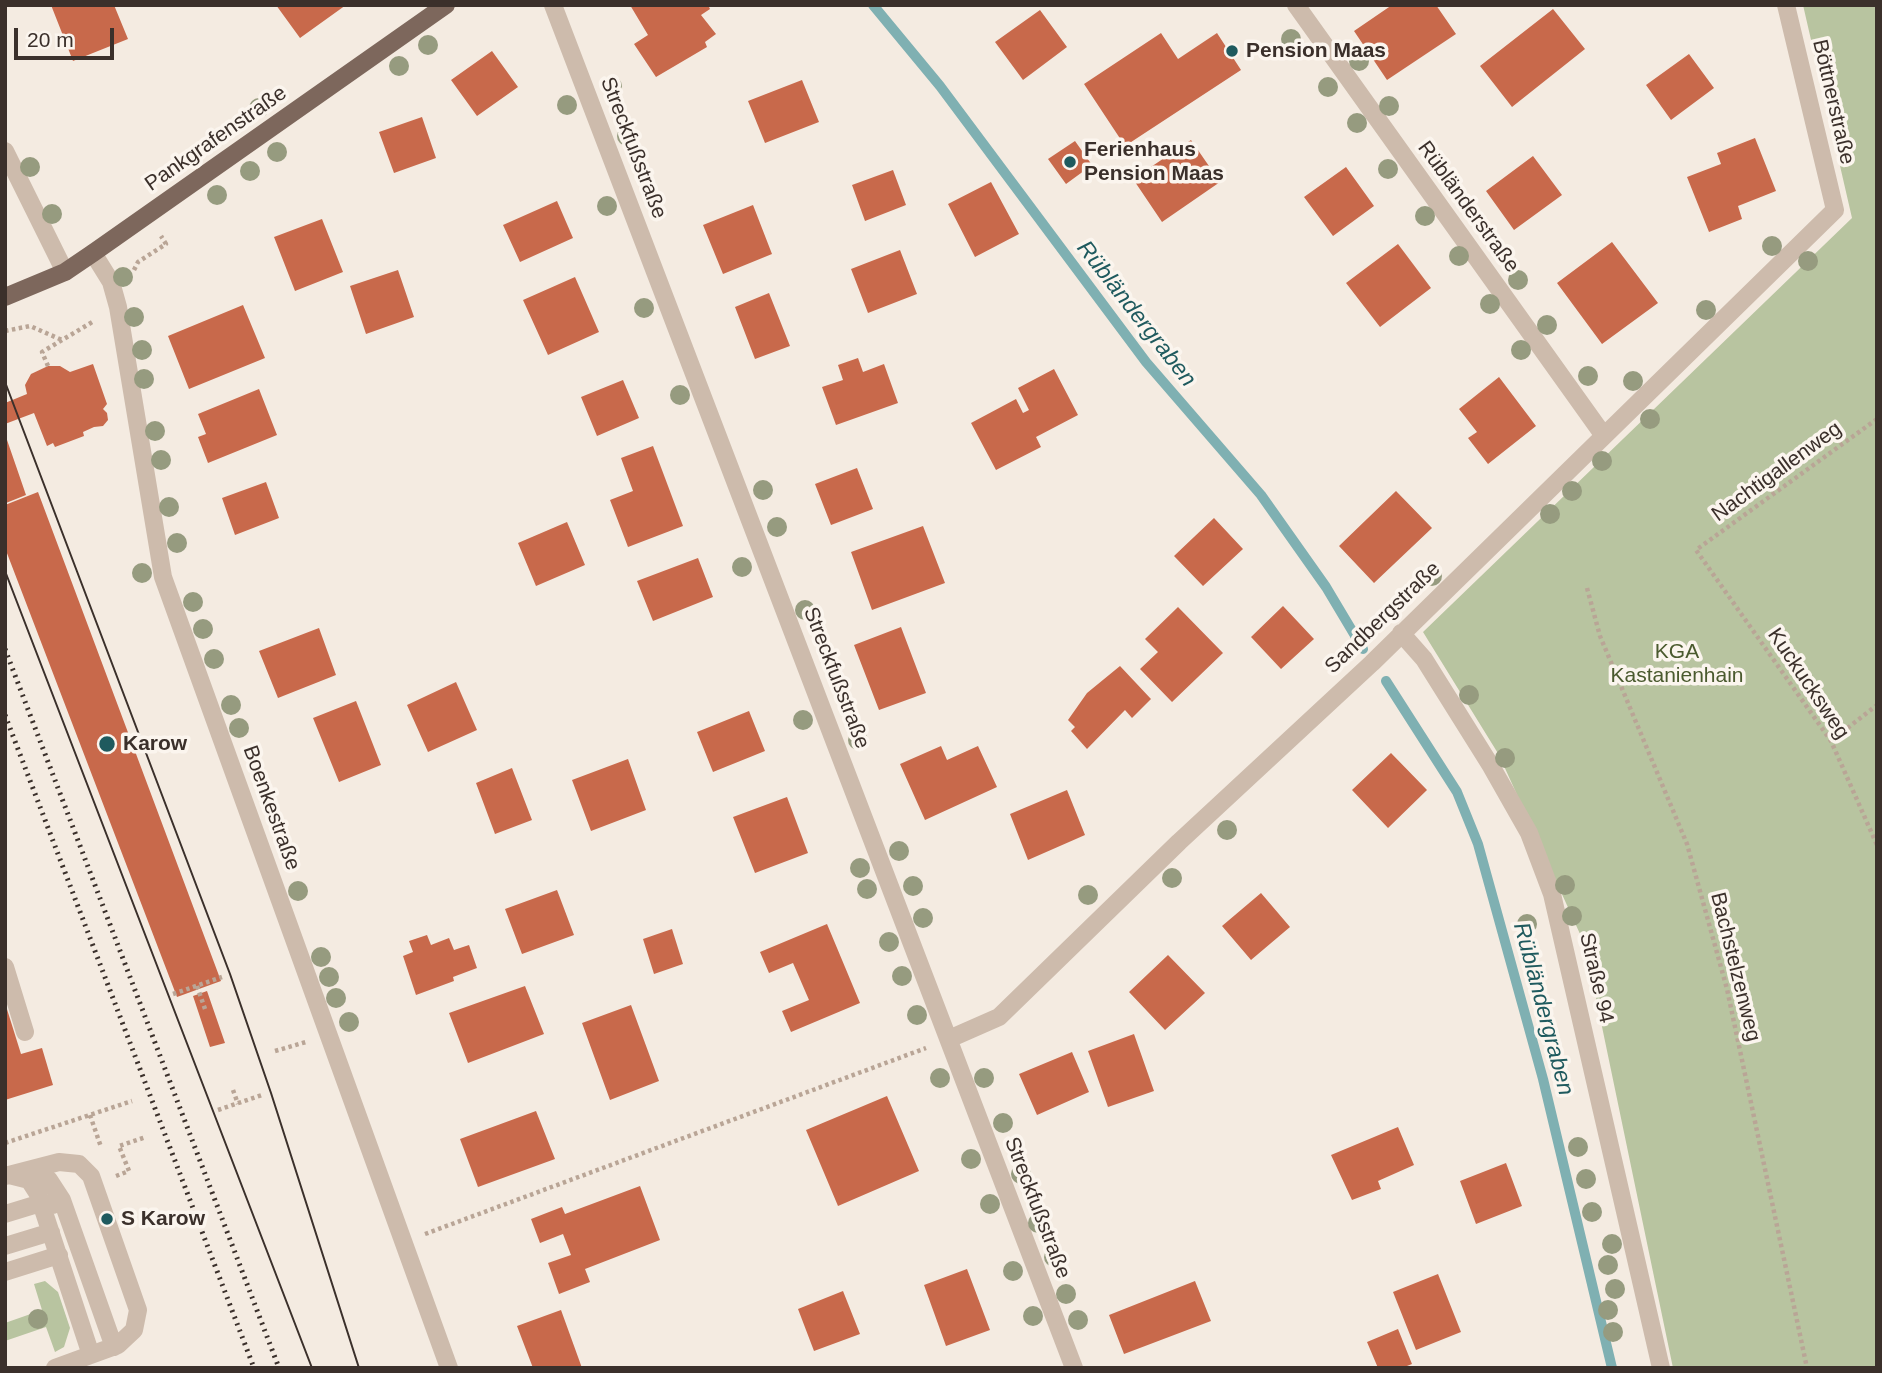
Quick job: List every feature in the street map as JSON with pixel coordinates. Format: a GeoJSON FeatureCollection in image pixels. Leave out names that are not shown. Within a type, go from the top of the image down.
{"type":"FeatureCollection","features":[{"type":"Feature","properties":{"kind":"main road","name":"Pankgrafenstraße"},"geometry":{"type":"LineString","coordinates":[[5,297],[65,272],[446,5]]}},
{"type":"Feature","properties":{"kind":"street","name":"Streckfußstraße"},"geometry":{"type":"LineString","coordinates":[[553,5],[1074,1368]]}},
{"type":"Feature","properties":{"kind":"street","name":"Rübländerstraße"},"geometry":{"type":"LineString","coordinates":[[1296,5],[1604,436]]}},
{"type":"Feature","properties":{"kind":"street","name":"Böttnerstraße"},"geometry":{"type":"LineString","coordinates":[[1786,5],[1835,210]]}},
{"type":"Feature","properties":{"kind":"street"},"geometry":{"type":"LineString","coordinates":[[5,150],[65,272]]}},
{"type":"Feature","properties":{"kind":"street","name":"Sandbergstraße"},"geometry":{"type":"LineString","coordinates":[[949,1040],[999,1017],[1401,633],[1835,210]]}},
{"type":"Feature","properties":{"kind":"street","name":"Boenkestraße"},"geometry":{"type":"LineString","coordinates":[[93,253],[111,282],[118,307],[163,577],[449,1368]]}},
{"type":"Feature","properties":{"kind":"street","name":"Straße 94"},"geometry":{"type":"LineString","coordinates":[[1401,633],[1423,659],[1530,833],[1552,894],[1661,1368]]}},
{"type":"Feature","properties":{"kind":"street"},"geometry":{"type":"LineString","coordinates":[[5,967],[25,1032]]}},
{"type":"Feature","properties":{"kind":"street"},"geometry":{"type":"LineString","coordinates":[[13,1174],[59,1162],[79,1164],[91,1176],[138,1310],[134,1330],[114,1347],[55,1368]]}},
{"type":"Feature","properties":{"kind":"street"},"geometry":{"type":"LineString","coordinates":[[13,1174],[29,1180],[41,1203],[91,1355]]}},
{"type":"Feature","properties":{"kind":"street"},"geometry":{"type":"LineString","coordinates":[[13,1174],[41,1174],[49,1180],[69,1218],[114,1347]]}},
{"type":"Feature","properties":{"kind":"street"},"geometry":{"type":"LineString","coordinates":[[5,1214],[41,1203],[55,1206],[69,1218]]}},
{"type":"Feature","properties":{"kind":"street"},"geometry":{"type":"LineString","coordinates":[[5,1246],[51,1232]]}},
{"type":"Feature","properties":{"kind":"street"},"geometry":{"type":"LineString","coordinates":[[5,1272],[59,1255]]}},
{"type":"Feature","properties":{"kind":"path"},"geometry":{"type":"LineString","coordinates":[[48,366],[42,352],[127,302],[129,280],[138,262],[166,244],[147,215]]}},
{"type":"Feature","properties":{"kind":"path"},"geometry":{"type":"LineString","coordinates":[[5,331],[30,326],[62,340]]}},
{"type":"Feature","properties":{"kind":"path","name":"Nachtigallenweg"},"geometry":{"type":"LineString","coordinates":[[1696,550],[1877,418]]}},
{"type":"Feature","properties":{"kind":"path","name":"Kuckucksweg"},"geometry":{"type":"LineString","coordinates":[[1696,550],[1831,741],[1877,845]]}},
{"type":"Feature","properties":{"kind":"path","name":"Bachstelzenweg"},"geometry":{"type":"LineString","coordinates":[[1587,588],[1600,636],[1687,844],[1727,989],[1807,1368]]}},
{"type":"Feature","properties":{"kind":"path"},"geometry":{"type":"LineString","coordinates":[[1831,741],[1877,705]]}},
{"type":"Feature","properties":{"kind":"path"},"geometry":{"type":"LineString","coordinates":[[173,995],[222,977]]}},
{"type":"Feature","properties":{"kind":"path"},"geometry":{"type":"LineString","coordinates":[[197,986],[205,1009]]}},
{"type":"Feature","properties":{"kind":"path"},"geometry":{"type":"LineString","coordinates":[[405,1242],[949,1040]]}},
{"type":"Feature","properties":{"kind":"path"},"geometry":{"type":"LineString","coordinates":[[233,1090],[238,1104]]}},
{"type":"Feature","properties":{"kind":"path"},"geometry":{"type":"LineString","coordinates":[[218,1110],[262,1095]]}},
{"type":"Feature","properties":{"kind":"path"},"geometry":{"type":"LineString","coordinates":[[5,1143],[132,1101]]}},
{"type":"Feature","properties":{"kind":"path"},"geometry":{"type":"LineString","coordinates":[[122,1174],[129,1171],[120,1146],[146,1137]]}},
{"type":"Feature","properties":{"kind":"green space","name":"KGA Kastanienhain"},"geometry":{"type":"Polygon","coordinates":[[[1803,5],[1877,5],[1877,1368],[1673,1368],[1585,945],[1499,755],[1423,632],[1852,218],[1803,5]]]}},
{"type":"Feature","properties":{"kind":"green space"},"geometry":{"type":"Polygon","coordinates":[[[45,1281],[58,1292],[70,1328],[64,1347],[55,1352],[46,1327],[5,1341],[5,1323],[42,1310],[34,1284],[45,1281]]]}},
{"type":"Feature","properties":{"kind":"building"},"geometry":{"type":"Polygon","coordinates":[[[51,5],[114,5],[128,39],[73,61],[51,5]]]}},
{"type":"Feature","properties":{"kind":"building"},"geometry":{"type":"Polygon","coordinates":[[[276,5],[346,5],[300,38],[276,5]]]}},
{"type":"Feature","properties":{"kind":"building"},"geometry":{"type":"Polygon","coordinates":[[[630,5],[708,5],[710,9],[701,15],[716,34],[705,42],[707,47],[656,77],[634,44],[648,35],[630,5]]]}},
{"type":"Feature","properties":{"kind":"building"},"geometry":{"type":"Polygon","coordinates":[[[1392,5],[1436,5],[1456,34],[1387,80],[1354,31],[1392,5]]]}},
{"type":"Feature","properties":{"kind":"building"},"geometry":{"type":"Polygon","coordinates":[[[1553,9],[1585,49],[1512,107],[1480,66],[1553,9]]]}},
{"type":"Feature","properties":{"kind":"building"},"geometry":{"type":"Polygon","coordinates":[[[1040,10],[1067,47],[1023,80],[995,42],[1040,10]]]}},
{"type":"Feature","properties":{"kind":"building","name":"Pension Maas"},"geometry":{"type":"Polygon","coordinates":[[[1161,33],[1178,59],[1217,33],[1241,70],[1125,146],[1084,84],[1161,33]]]}},
{"type":"Feature","properties":{"kind":"building"},"geometry":{"type":"Polygon","coordinates":[[[492,51],[518,87],[477,116],[451,80],[492,51]]]}},
{"type":"Feature","properties":{"kind":"building"},"geometry":{"type":"Polygon","coordinates":[[[1689,54],[1714,88],[1671,120],[1646,85],[1689,54]]]}},
{"type":"Feature","properties":{"kind":"building"},"geometry":{"type":"Polygon","coordinates":[[[802,80],[819,122],[765,143],[748,101],[802,80]]]}},
{"type":"Feature","properties":{"kind":"building"},"geometry":{"type":"Polygon","coordinates":[[[422,117],[436,158],[394,173],[379,132],[422,117]]]}},
{"type":"Feature","properties":{"kind":"building"},"geometry":{"type":"Polygon","coordinates":[[[1755,138],[1776,191],[1738,206],[1742,219],[1709,232],[1687,177],[1721,164],[1717,153],[1755,138]]]}},
{"type":"Feature","properties":{"kind":"building"},"geometry":{"type":"Polygon","coordinates":[[[1191,140],[1220,182],[1162,222],[1133,179],[1191,140]]]}},
{"type":"Feature","properties":{"kind":"building","name":"Ferienhaus Pension Maas"},"geometry":{"type":"Polygon","coordinates":[[[1075,141],[1092,165],[1066,184],[1048,159],[1075,141]]]}},
{"type":"Feature","properties":{"kind":"building"},"geometry":{"type":"Polygon","coordinates":[[[1533,156],[1562,195],[1514,230],[1486,191],[1533,156]]]}},
{"type":"Feature","properties":{"kind":"building"},"geometry":{"type":"Polygon","coordinates":[[[1346,167],[1374,206],[1333,236],[1304,197],[1346,167]]]}},
{"type":"Feature","properties":{"kind":"building"},"geometry":{"type":"Polygon","coordinates":[[[893,170],[906,205],[865,221],[852,185],[893,170]]]}},
{"type":"Feature","properties":{"kind":"building"},"geometry":{"type":"Polygon","coordinates":[[[991,182],[1019,234],[975,257],[948,204],[991,182]]]}},
{"type":"Feature","properties":{"kind":"building"},"geometry":{"type":"Polygon","coordinates":[[[557,201],[573,238],[520,262],[503,225],[557,201]]]}},
{"type":"Feature","properties":{"kind":"building"},"geometry":{"type":"Polygon","coordinates":[[[753,205],[772,254],[723,274],[703,225],[753,205]]]}},
{"type":"Feature","properties":{"kind":"building"},"geometry":{"type":"Polygon","coordinates":[[[322,219],[343,272],[295,291],[274,237],[322,219]]]}},
{"type":"Feature","properties":{"kind":"building"},"geometry":{"type":"Polygon","coordinates":[[[1612,242],[1658,303],[1602,344],[1557,283],[1612,242]]]}},
{"type":"Feature","properties":{"kind":"building"},"geometry":{"type":"Polygon","coordinates":[[[1398,244],[1431,288],[1380,327],[1346,283],[1398,244]]]}},
{"type":"Feature","properties":{"kind":"building"},"geometry":{"type":"Polygon","coordinates":[[[900,250],[917,294],[868,313],[851,269],[900,250]]]}},
{"type":"Feature","properties":{"kind":"building"},"geometry":{"type":"Polygon","coordinates":[[[398,270],[414,317],[366,334],[350,286],[398,270]]]}},
{"type":"Feature","properties":{"kind":"building"},"geometry":{"type":"Polygon","coordinates":[[[575,277],[599,332],[548,355],[523,300],[575,277]]]}},
{"type":"Feature","properties":{"kind":"building"},"geometry":{"type":"Polygon","coordinates":[[[769,293],[790,346],[755,359],[735,307],[769,293]]]}},
{"type":"Feature","properties":{"kind":"building"},"geometry":{"type":"Polygon","coordinates":[[[243,305],[265,358],[189,389],[168,336],[243,305]]]}},
{"type":"Feature","properties":{"kind":"building"},"geometry":{"type":"Polygon","coordinates":[[[858,358],[863,372],[884,364],[898,403],[836,425],[822,387],[843,380],[838,365],[858,358]]]}},
{"type":"Feature","properties":{"kind":"building"},"geometry":{"type":"Polygon","coordinates":[[[93,364],[107,404],[103,409],[108,420],[103,426],[94,427],[83,432],[84,436],[55,447],[53,443],[47,446],[34,413],[5,424],[5,403],[27,394],[25,385],[31,374],[48,366],[60,366],[70,372],[93,364]]]}},
{"type":"Feature","properties":{"kind":"building"},"geometry":{"type":"Polygon","coordinates":[[[1054,369],[1078,415],[1036,437],[1041,447],[996,470],[971,423],[1016,399],[1023,413],[1029,410],[1018,388],[1054,369]]]}},
{"type":"Feature","properties":{"kind":"building"},"geometry":{"type":"Polygon","coordinates":[[[1499,377],[1536,426],[1488,464],[1468,438],[1477,432],[1459,409],[1499,377]]]}},
{"type":"Feature","properties":{"kind":"building"},"geometry":{"type":"Polygon","coordinates":[[[623,380],[639,418],[597,436],[581,397],[623,380]]]}},
{"type":"Feature","properties":{"kind":"building"},"geometry":{"type":"Polygon","coordinates":[[[259,389],[277,435],[208,463],[198,437],[206,434],[198,414],[259,389]]]}},
{"type":"Feature","properties":{"kind":"building"},"geometry":{"type":"Polygon","coordinates":[[[6,437],[26,495],[6,503],[5,501],[6,437]]]}},
{"type":"Feature","properties":{"kind":"building"},"geometry":{"type":"Polygon","coordinates":[[[653,446],[683,526],[628,547],[610,500],[633,491],[621,458],[653,446]]]}},
{"type":"Feature","properties":{"kind":"building"},"geometry":{"type":"Polygon","coordinates":[[[857,468],[873,509],[831,525],[815,484],[857,468]]]}},
{"type":"Feature","properties":{"kind":"building"},"geometry":{"type":"Polygon","coordinates":[[[266,482],[279,518],[235,535],[222,498],[266,482]]]}},
{"type":"Feature","properties":{"kind":"building"},"geometry":{"type":"Polygon","coordinates":[[[1396,491],[1432,528],[1374,583],[1339,546],[1396,491]]]}},
{"type":"Feature","properties":{"kind":"building"},"geometry":{"type":"Polygon","coordinates":[[[38,492],[221,981],[177,997],[5,548],[5,505],[38,492]]]}},
{"type":"Feature","properties":{"kind":"building"},"geometry":{"type":"Polygon","coordinates":[[[1214,518],[1243,549],[1203,586],[1174,556],[1214,518]]]}},
{"type":"Feature","properties":{"kind":"building"},"geometry":{"type":"Polygon","coordinates":[[[567,522],[585,565],[536,586],[518,543],[567,522]]]}},
{"type":"Feature","properties":{"kind":"building"},"geometry":{"type":"Polygon","coordinates":[[[923,526],[945,583],[872,610],[851,552],[923,526]]]}},
{"type":"Feature","properties":{"kind":"building"},"geometry":{"type":"Polygon","coordinates":[[[698,558],[713,597],[653,621],[637,581],[698,558]]]}},
{"type":"Feature","properties":{"kind":"building"},"geometry":{"type":"Polygon","coordinates":[[[1283,606],[1314,639],[1281,669],[1251,637],[1283,606]]]}},
{"type":"Feature","properties":{"kind":"building"},"geometry":{"type":"Polygon","coordinates":[[[1178,607],[1223,653],[1172,702],[1140,669],[1158,652],[1145,639],[1178,607]]]}},
{"type":"Feature","properties":{"kind":"building"},"geometry":{"type":"Polygon","coordinates":[[[901,627],[926,693],[879,710],[854,645],[901,627]]]}},
{"type":"Feature","properties":{"kind":"building"},"geometry":{"type":"Polygon","coordinates":[[[319,628],[336,675],[278,698],[259,651],[319,628]]]}},
{"type":"Feature","properties":{"kind":"building"},"geometry":{"type":"Polygon","coordinates":[[[1120,666],[1151,699],[1132,718],[1125,710],[1087,749],[1071,731],[1075,727],[1068,720],[1087,693],[1120,666]]]}},
{"type":"Feature","properties":{"kind":"building"},"geometry":{"type":"Polygon","coordinates":[[[456,682],[477,730],[428,752],[407,705],[456,682]]]}},
{"type":"Feature","properties":{"kind":"building"},"geometry":{"type":"Polygon","coordinates":[[[356,701],[381,765],[339,782],[313,718],[356,701]]]}},
{"type":"Feature","properties":{"kind":"building"},"geometry":{"type":"Polygon","coordinates":[[[749,711],[765,751],[713,772],[697,732],[749,711]]]}},
{"type":"Feature","properties":{"kind":"building"},"geometry":{"type":"Polygon","coordinates":[[[941,746],[947,760],[978,746],[997,787],[925,820],[900,764],[941,746]]]}},
{"type":"Feature","properties":{"kind":"building"},"geometry":{"type":"Polygon","coordinates":[[[1391,753],[1427,790],[1388,828],[1352,790],[1391,753]]]}},
{"type":"Feature","properties":{"kind":"building"},"geometry":{"type":"Polygon","coordinates":[[[628,759],[646,810],[591,831],[572,780],[628,759]]]}},
{"type":"Feature","properties":{"kind":"building"},"geometry":{"type":"Polygon","coordinates":[[[512,768],[532,820],[495,834],[476,783],[512,768]]]}},
{"type":"Feature","properties":{"kind":"building"},"geometry":{"type":"Polygon","coordinates":[[[1067,790],[1085,835],[1028,860],[1010,814],[1067,790]]]}},
{"type":"Feature","properties":{"kind":"building"},"geometry":{"type":"Polygon","coordinates":[[[787,797],[808,853],[755,873],[733,817],[787,797]]]}},
{"type":"Feature","properties":{"kind":"building"},"geometry":{"type":"Polygon","coordinates":[[[557,890],[574,935],[522,954],[505,909],[557,890]]]}},
{"type":"Feature","properties":{"kind":"building"},"geometry":{"type":"Polygon","coordinates":[[[1261,893],[1290,927],[1251,960],[1222,926],[1261,893]]]}},
{"type":"Feature","properties":{"kind":"building"},"geometry":{"type":"Polygon","coordinates":[[[827,924],[860,1003],[791,1032],[782,1011],[809,1000],[793,963],[769,973],[760,952],[827,924]]]}},
{"type":"Feature","properties":{"kind":"building"},"geometry":{"type":"Polygon","coordinates":[[[672,929],[683,964],[654,974],[643,939],[672,929]]]}},
{"type":"Feature","properties":{"kind":"building"},"geometry":{"type":"Polygon","coordinates":[[[427,935],[431,945],[449,938],[454,950],[469,945],[477,968],[453,977],[454,981],[416,995],[403,956],[413,952],[409,941],[427,935]]]}},
{"type":"Feature","properties":{"kind":"building"},"geometry":{"type":"Polygon","coordinates":[[[1168,955],[1205,993],[1165,1030],[1129,992],[1168,955]]]}},
{"type":"Feature","properties":{"kind":"building"},"geometry":{"type":"Polygon","coordinates":[[[525,986],[544,1034],[468,1063],[449,1013],[525,986]]]}},
{"type":"Feature","properties":{"kind":"building"},"geometry":{"type":"Polygon","coordinates":[[[207,991],[225,1043],[210,1047],[193,996],[207,991]]]}},
{"type":"Feature","properties":{"kind":"building"},"geometry":{"type":"Polygon","coordinates":[[[631,1005],[659,1081],[610,1100],[582,1023],[631,1005]]]}},
{"type":"Feature","properties":{"kind":"building"},"geometry":{"type":"Polygon","coordinates":[[[6,1006],[21,1054],[42,1048],[53,1085],[5,1100],[6,1006]]]}},
{"type":"Feature","properties":{"kind":"building"},"geometry":{"type":"Polygon","coordinates":[[[1134,1034],[1154,1091],[1108,1107],[1088,1051],[1134,1034]]]}},
{"type":"Feature","properties":{"kind":"building"},"geometry":{"type":"Polygon","coordinates":[[[1072,1052],[1089,1092],[1037,1115],[1019,1074],[1072,1052]]]}},
{"type":"Feature","properties":{"kind":"building"},"geometry":{"type":"Polygon","coordinates":[[[887,1096],[919,1171],[838,1206],[806,1130],[887,1096]]]}},
{"type":"Feature","properties":{"kind":"building"},"geometry":{"type":"Polygon","coordinates":[[[536,1111],[555,1159],[478,1187],[460,1139],[536,1111]]]}},
{"type":"Feature","properties":{"kind":"building"},"geometry":{"type":"Polygon","coordinates":[[[1398,1127],[1414,1165],[1378,1181],[1381,1189],[1352,1200],[1331,1155],[1398,1127]]]}},
{"type":"Feature","properties":{"kind":"building"},"geometry":{"type":"Polygon","coordinates":[[[1506,1163],[1522,1206],[1476,1224],[1460,1181],[1506,1163]]]}},
{"type":"Feature","properties":{"kind":"building"},"geometry":{"type":"Polygon","coordinates":[[[640,1186],[660,1240],[585,1269],[590,1282],[559,1294],[548,1263],[571,1255],[563,1234],[540,1243],[531,1219],[562,1207],[565,1214],[640,1186]]]}},
{"type":"Feature","properties":{"kind":"building"},"geometry":{"type":"Polygon","coordinates":[[[967,1269],[990,1330],[946,1346],[924,1285],[967,1269]]]}},
{"type":"Feature","properties":{"kind":"building"},"geometry":{"type":"Polygon","coordinates":[[[1438,1274],[1461,1332],[1416,1350],[1393,1292],[1438,1274]]]}},
{"type":"Feature","properties":{"kind":"building"},"geometry":{"type":"Polygon","coordinates":[[[1195,1281],[1211,1321],[1124,1354],[1109,1315],[1195,1281]]]}},
{"type":"Feature","properties":{"kind":"building"},"geometry":{"type":"Polygon","coordinates":[[[843,1291],[860,1334],[814,1351],[798,1309],[843,1291]]]}},
{"type":"Feature","properties":{"kind":"building"},"geometry":{"type":"Polygon","coordinates":[[[561,1310],[582,1368],[533,1368],[517,1326],[561,1310]]]}},
{"type":"Feature","properties":{"kind":"building"},"geometry":{"type":"Polygon","coordinates":[[[1398,1329],[1412,1364],[1402,1368],[1378,1368],[1367,1342],[1398,1329]]]}},
{"type":"Feature","properties":{"kind":"waterway","name":"Rübländergraben"},"geometry":{"type":"LineString","coordinates":[[873,5],[940,86],[1146,362],[1261,495],[1326,587],[1363,649]]}},
{"type":"Feature","properties":{"kind":"waterway","name":"Rübländergraben"},"geometry":{"type":"LineString","coordinates":[[1386,681],[1457,792],[1478,844],[1543,1079],[1612,1368]]}},
{"type":"Feature","properties":{"kind":"tram line"},"geometry":{"type":"LineString","coordinates":[[5,382],[230,974],[359,1368]]}},
{"type":"Feature","properties":{"kind":"tram line"},"geometry":{"type":"LineString","coordinates":[[5,571],[312,1368]]}},
{"type":"Feature","properties":{"kind":"railway"},"geometry":{"type":"LineString","coordinates":[[5,649],[279,1368]]}},
{"type":"Feature","properties":{"kind":"railway"},"geometry":{"type":"LineString","coordinates":[[5,715],[254,1368]]}},
{"type":"Feature","properties":{"kind":"place","name":"Pension Maas"},"geometry":{"type":"Point","coordinates":[1232,51]}},
{"type":"Feature","properties":{"kind":"place","name":"Ferienhaus Pension Maas"},"geometry":{"type":"Point","coordinates":[1070,162]}},
{"type":"Feature","properties":{"kind":"place","name":"Karow"},"geometry":{"type":"Point","coordinates":[107,744]}},
{"type":"Feature","properties":{"kind":"place","name":"S Karow"},"geometry":{"type":"Point","coordinates":[107,1219]}}]}
